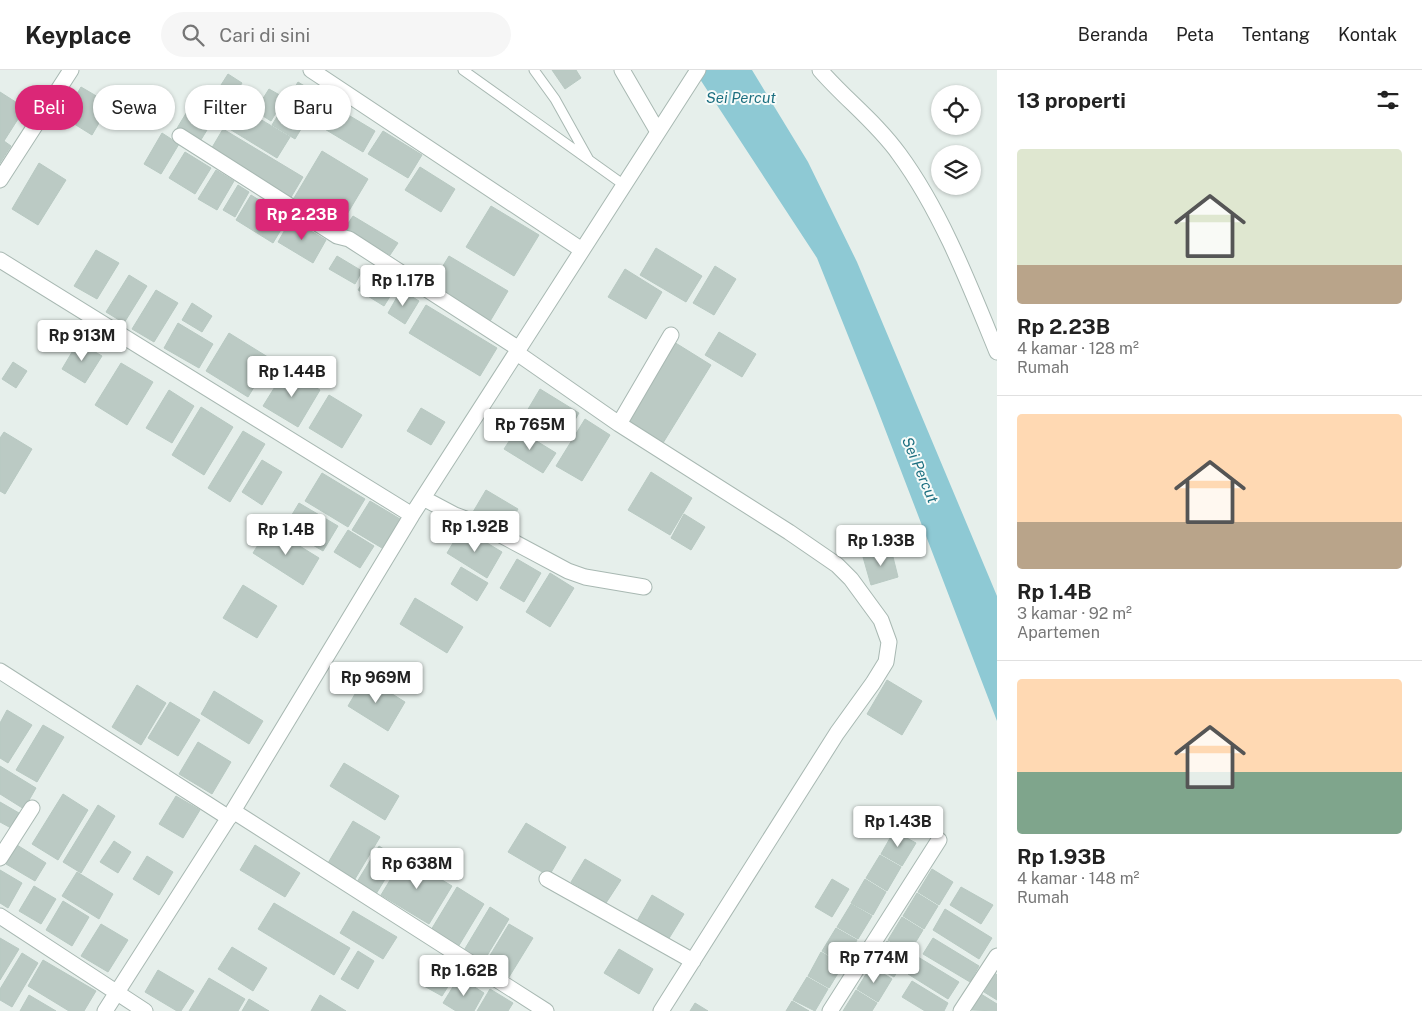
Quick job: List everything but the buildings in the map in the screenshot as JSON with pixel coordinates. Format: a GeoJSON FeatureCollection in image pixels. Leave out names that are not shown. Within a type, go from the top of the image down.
{"type":"FeatureCollection","features":[{"type":"Feature","properties":{"kind":"street"},"geometry":{"type":"LineString","coordinates":[[0,180],[71,70]]}},
{"type":"Feature","properties":{"kind":"street"},"geometry":{"type":"LineString","coordinates":[[310,70],[582,250]]}},
{"type":"Feature","properties":{"kind":"street"},"geometry":{"type":"LineString","coordinates":[[622,70],[658,132]]}},
{"type":"Feature","properties":{"kind":"street"},"geometry":{"type":"LineString","coordinates":[[106,1011],[231,815],[412,515],[698,70]]}},
{"type":"Feature","properties":{"kind":"street"},"geometry":{"type":"LineString","coordinates":[[820,70],[864,114],[898,153],[922,190],[976,300],[997,352]]}},
{"type":"Feature","properties":{"kind":"street"},"geometry":{"type":"LineString","coordinates":[[180,136],[337,236],[348,239],[518,351],[619,424],[837,565],[851,579],[882,620],[889,642],[886,662],[837,733],[661,1011]]}},
{"type":"Feature","properties":{"kind":"street"},"geometry":{"type":"LineString","coordinates":[[0,260],[412,515]]}},
{"type":"Feature","properties":{"kind":"street"},"geometry":{"type":"LineString","coordinates":[[619,424],[671,336]]}},
{"type":"Feature","properties":{"kind":"street"},"geometry":{"type":"LineString","coordinates":[[423,498],[456,515],[482,525],[568,571],[585,577],[644,587]]}},
{"type":"Feature","properties":{"kind":"street"},"geometry":{"type":"LineString","coordinates":[[0,671],[546,1011]]}},
{"type":"Feature","properties":{"kind":"street"},"geometry":{"type":"LineString","coordinates":[[0,858],[32,808]]}},
{"type":"Feature","properties":{"kind":"street"},"geometry":{"type":"LineString","coordinates":[[830,1011],[939,840]]}},
{"type":"Feature","properties":{"kind":"street"},"geometry":{"type":"LineString","coordinates":[[547,879],[693,960]]}},
{"type":"Feature","properties":{"kind":"street"},"geometry":{"type":"LineString","coordinates":[[0,916],[145,1011]]}},
{"type":"Feature","properties":{"kind":"street"},"geometry":{"type":"LineString","coordinates":[[962,1011],[997,956]]}},
{"type":"Feature","properties":{"kind":"lane"},"geometry":{"type":"LineString","coordinates":[[463,70],[624,185]]}},
{"type":"Feature","properties":{"kind":"lane"},"geometry":{"type":"LineString","coordinates":[[534,70],[555,99],[589,160]]}},
{"type":"Feature","properties":{"kind":"water","name":"Sei Percut"},"geometry":{"type":"Polygon","coordinates":[[[694,70],[752,70],[808,162],[857,262],[997,596],[997,721],[875,403],[817,258],[694,70]]]}}]}
